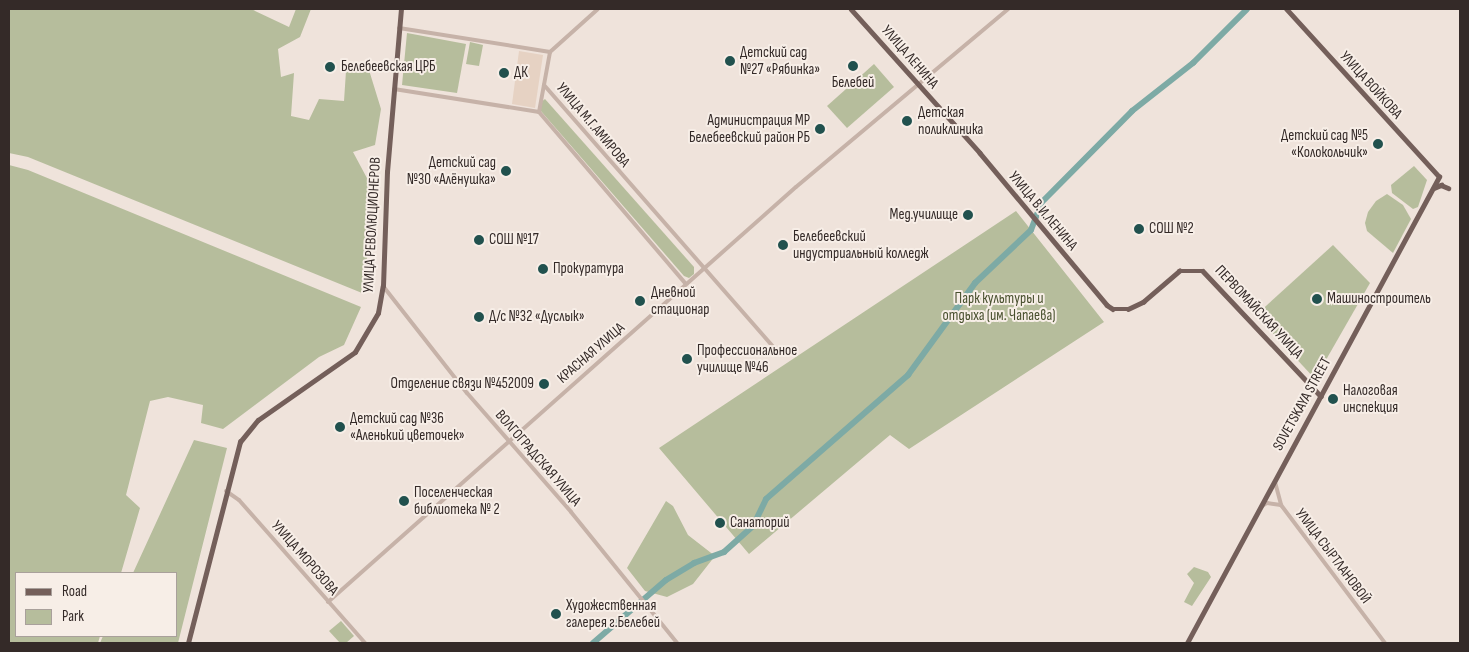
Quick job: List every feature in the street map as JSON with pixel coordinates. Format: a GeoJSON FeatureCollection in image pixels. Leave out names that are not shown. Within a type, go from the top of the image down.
{"type":"FeatureCollection","features":[{"type":"Feature","properties":{"kind":"main road","name":"УЛИЦА РЕВОЛЮЦИОНЕРОВ"},"geometry":{"type":"LineString","coordinates":[[188,643],[235,456],[248,430],[258,420],[355,352],[378,313],[383,286],[400,9]]}},
{"type":"Feature","properties":{"kind":"main road","name":"УЛИЦА ЛЕНИНА"},"geometry":{"type":"LineString","coordinates":[[851,9],[950,120]]}},
{"type":"Feature","properties":{"kind":"main road","name":"УЛИЦА ВОЙКОВА"},"geometry":{"type":"LineString","coordinates":[[1286,9],[1439,177]]}},
{"type":"Feature","properties":{"kind":"main road","name":"УЛИЦА В.И.ЛЕНИНА"},"geometry":{"type":"LineString","coordinates":[[950,120],[1107,304],[1122,310]]}},
{"type":"Feature","properties":{"kind":"main road"},"geometry":{"type":"LineString","coordinates":[[1428,166],[1434,181],[1431,191]]}},
{"type":"Feature","properties":{"kind":"main road","name":"SOVETSKAYA STREET"},"geometry":{"type":"LineString","coordinates":[[1187,643],[1439,177]]}},
{"type":"Feature","properties":{"kind":"main road"},"geometry":{"type":"LineString","coordinates":[[1431,191],[1437,186],[1448,188]]}},
{"type":"Feature","properties":{"kind":"main road","name":"ПЕРВОМАЙСКАЯ УЛИЦА"},"geometry":{"type":"LineString","coordinates":[[1122,310],[1143,302],[1179,271],[1203,271],[1321,396]]}},
{"type":"Feature","properties":{"kind":"street"},"geometry":{"type":"LineString","coordinates":[[544,84],[550,52],[598,9]]}},
{"type":"Feature","properties":{"kind":"street","name":"КРАСНАЯ УЛИЦА"},"geometry":{"type":"LineString","coordinates":[[328,602],[851,139],[918,86],[1008,9]]}},
{"type":"Feature","properties":{"kind":"street"},"geometry":{"type":"LineString","coordinates":[[398,28],[550,52]]}},
{"type":"Feature","properties":{"kind":"street","name":"УЛИЦА М.Г.АМИРОВА"},"geometry":{"type":"LineString","coordinates":[[544,84],[539,112],[686,284]]}},
{"type":"Feature","properties":{"kind":"street","name":"УЛИЦА М.Г.АМИРОВА"},"geometry":{"type":"LineString","coordinates":[[544,84],[578,126],[774,348]]}},
{"type":"Feature","properties":{"kind":"street"},"geometry":{"type":"LineString","coordinates":[[394,89],[539,112]]}},
{"type":"Feature","properties":{"kind":"street","name":"ВОЛГОГРАДСКАЯ УЛИЦА"},"geometry":{"type":"LineString","coordinates":[[383,286],[508,442],[634,589],[677,643]]}},
{"type":"Feature","properties":{"kind":"street","name":"УЛИЦА СЫРТЛАНОВОЙ"},"geometry":{"type":"LineString","coordinates":[[1276,477],[1274,489],[1281,505],[1386,643]]}},
{"type":"Feature","properties":{"kind":"street","name":"УЛИЦА МОРОЗОВА"},"geometry":{"type":"LineString","coordinates":[[226,492],[239,500],[365,643]]}},
{"type":"Feature","properties":{"kind":"street"},"geometry":{"type":"LineString","coordinates":[[1256,513],[1267,503],[1281,505]]}},
{"type":"Feature","properties":{"kind":"green space"},"geometry":{"type":"Polygon","coordinates":[[[9,9],[251,9],[289,27],[296,9],[311,9],[300,37],[278,49],[281,77],[294,73],[291,116],[309,120],[319,99],[344,101],[346,71],[369,70],[381,109],[375,145],[353,152],[376,195],[362,293],[28,157],[9,153],[9,9]]]}},
{"type":"Feature","properties":{"kind":"green space"},"geometry":{"type":"Polygon","coordinates":[[[407,33],[466,44],[457,93],[402,85],[407,33]]]}},
{"type":"Feature","properties":{"kind":"green space"},"geometry":{"type":"Polygon","coordinates":[[[470,42],[483,45],[479,66],[466,64],[470,42]]]}},
{"type":"Feature","properties":{"kind":"green space"},"geometry":{"type":"Polygon","coordinates":[[[874,64],[894,87],[847,128],[827,106],[874,64]]]}},
{"type":"Feature","properties":{"kind":"green space"},"geometry":{"type":"Polygon","coordinates":[[[545,99],[694,267],[694,274],[689,278],[684,276],[540,110],[540,103],[545,99]]]}},
{"type":"Feature","properties":{"kind":"green space"},"geometry":{"type":"Polygon","coordinates":[[[9,165],[28,170],[361,307],[344,345],[319,357],[223,429],[201,423],[203,405],[168,397],[150,401],[126,495],[140,508],[121,572],[15,572],[15,637],[100,637],[98,643],[9,643],[9,165]]]}},
{"type":"Feature","properties":{"kind":"green space"},"geometry":{"type":"Polygon","coordinates":[[[1414,166],[1427,180],[1418,207],[1413,209],[1392,193],[1391,185],[1414,166]]]}},
{"type":"Feature","properties":{"kind":"green space"},"geometry":{"type":"Polygon","coordinates":[[[1387,194],[1403,205],[1411,219],[1393,253],[1367,231],[1365,223],[1368,212],[1376,201],[1387,194]]]}},
{"type":"Feature","properties":{"kind":"green space","name":"Парк культуры и отдыха (им. Чапаева)"},"geometry":{"type":"Polygon","coordinates":[[[1016,211],[1104,322],[909,449],[890,435],[749,554],[659,448],[1016,211]]]}},
{"type":"Feature","properties":{"kind":"green space","name":"Машиностроитель"},"geometry":{"type":"Polygon","coordinates":[[[1333,245],[1370,283],[1315,379],[1256,315],[1333,245]]]}},
{"type":"Feature","properties":{"kind":"green space"},"geometry":{"type":"Polygon","coordinates":[[[194,440],[227,448],[178,643],[100,643],[103,637],[178,637],[178,572],[133,572],[194,440]]]}},
{"type":"Feature","properties":{"kind":"green space"},"geometry":{"type":"Polygon","coordinates":[[[666,501],[673,506],[688,535],[715,556],[693,584],[667,597],[645,591],[627,568],[666,501]]]}},
{"type":"Feature","properties":{"kind":"green space"},"geometry":{"type":"Polygon","coordinates":[[[1194,567],[1208,572],[1211,577],[1192,606],[1184,602],[1194,583],[1187,574],[1194,567]]]}},
{"type":"Feature","properties":{"kind":"green space"},"geometry":{"type":"Polygon","coordinates":[[[341,621],[354,636],[346,643],[340,643],[329,631],[341,621]]]}},
{"type":"Feature","properties":{"kind":"shaded area"},"geometry":{"type":"Polygon","coordinates":[[[519,51],[543,55],[535,108],[512,104],[519,51]]]}},
{"type":"Feature","properties":{"kind":"waterway"},"geometry":{"type":"LineString","coordinates":[[593,643],[666,580],[694,563],[724,552],[753,526],[766,499],[908,375],[975,283],[1031,230],[1042,202],[1132,111],[1193,63],[1247,9]]}},
{"type":"Feature","properties":{"kind":"place","name":"Детский сад №27 «Рябинка»"},"geometry":{"type":"Point","coordinates":[730,61]}},
{"type":"Feature","properties":{"kind":"place","name":"Белебей"},"geometry":{"type":"Point","coordinates":[853,66]}},
{"type":"Feature","properties":{"kind":"place","name":"Белебеевская ЦРБ"},"geometry":{"type":"Point","coordinates":[330,67]}},
{"type":"Feature","properties":{"kind":"place","name":"ДК"},"geometry":{"type":"Point","coordinates":[504,73]}},
{"type":"Feature","properties":{"kind":"place","name":"Детская поликлиника"},"geometry":{"type":"Point","coordinates":[907,121]}},
{"type":"Feature","properties":{"kind":"place","name":"Администрация МР Белебеевский район РБ"},"geometry":{"type":"Point","coordinates":[820,129]}},
{"type":"Feature","properties":{"kind":"place","name":"Детский сад №5 «Колокольчик»"},"geometry":{"type":"Point","coordinates":[1378,144]}},
{"type":"Feature","properties":{"kind":"place","name":"Детский сад №30 «Алёнушка»"},"geometry":{"type":"Point","coordinates":[506,171]}},
{"type":"Feature","properties":{"kind":"place","name":"Мед.училище"},"geometry":{"type":"Point","coordinates":[968,215]}},
{"type":"Feature","properties":{"kind":"place","name":"СОШ №2"},"geometry":{"type":"Point","coordinates":[1139,229]}},
{"type":"Feature","properties":{"kind":"place","name":"СОШ №17"},"geometry":{"type":"Point","coordinates":[479,240]}},
{"type":"Feature","properties":{"kind":"place","name":"Белебеевский индустриальный колледж"},"geometry":{"type":"Point","coordinates":[783,245]}},
{"type":"Feature","properties":{"kind":"place","name":"Прокуратура"},"geometry":{"type":"Point","coordinates":[543,269]}},
{"type":"Feature","properties":{"kind":"place","name":"Машиностроитель"},"geometry":{"type":"Point","coordinates":[1317,299]}},
{"type":"Feature","properties":{"kind":"place","name":"Дневной стационар"},"geometry":{"type":"Point","coordinates":[640,301]}},
{"type":"Feature","properties":{"kind":"place","name":"Д/с №32 «Дуслык»"},"geometry":{"type":"Point","coordinates":[479,317]}},
{"type":"Feature","properties":{"kind":"place","name":"Профессиональное училище №46"},"geometry":{"type":"Point","coordinates":[687,359]}},
{"type":"Feature","properties":{"kind":"place","name":"Отделение связи №452009"},"geometry":{"type":"Point","coordinates":[544,384]}},
{"type":"Feature","properties":{"kind":"place","name":"Налоговая инспекция"},"geometry":{"type":"Point","coordinates":[1333,399]}},
{"type":"Feature","properties":{"kind":"place","name":"Детский сад №36 «Аленький цветочек»"},"geometry":{"type":"Point","coordinates":[340,427]}},
{"type":"Feature","properties":{"kind":"place","name":"Поселенческая библиотека № 2"},"geometry":{"type":"Point","coordinates":[404,501]}},
{"type":"Feature","properties":{"kind":"place","name":"Санаторий"},"geometry":{"type":"Point","coordinates":[720,523]}},
{"type":"Feature","properties":{"kind":"place","name":"Художественная галерея г.Белебей"},"geometry":{"type":"Point","coordinates":[556,614]}}]}
